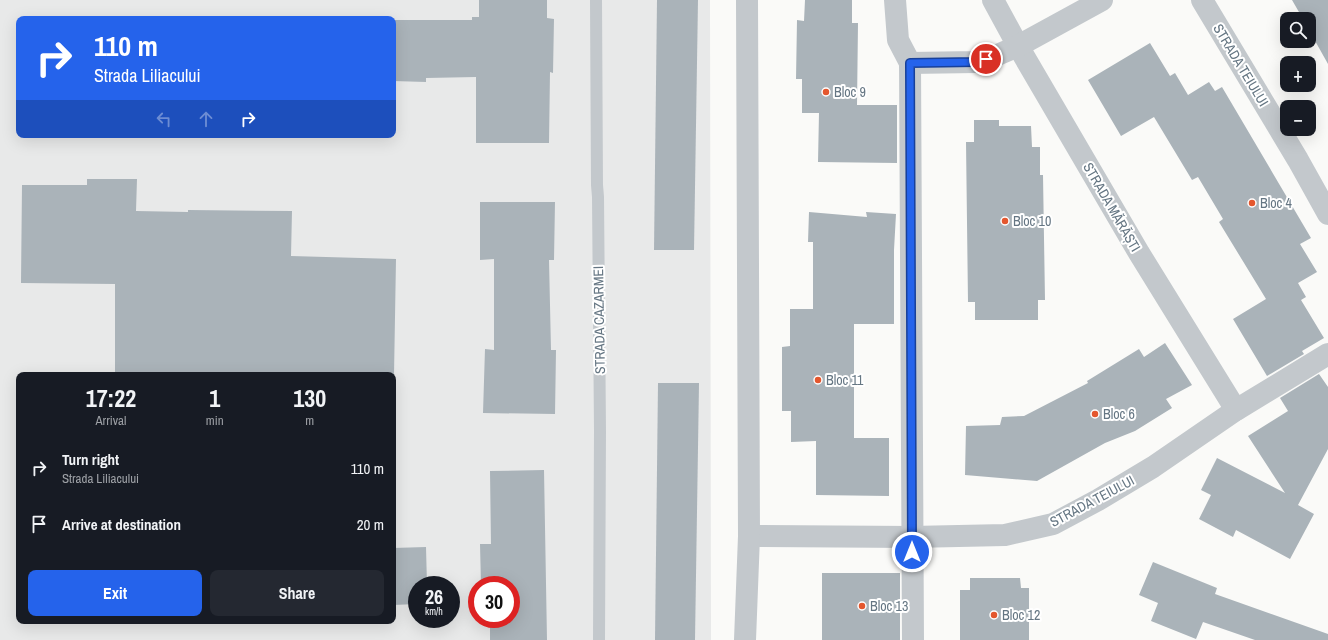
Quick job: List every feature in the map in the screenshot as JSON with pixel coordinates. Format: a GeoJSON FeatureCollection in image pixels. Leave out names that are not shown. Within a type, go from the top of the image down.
{"type":"FeatureCollection","features":[{"type":"Feature","properties":{"kind":"street"},"geometry":{"type":"LineString","coordinates":[[746,640],[749,536],[747,0]]}},
{"type":"Feature","properties":{"kind":"street"},"geometry":{"type":"LineString","coordinates":[[894,0],[898,40],[910,63],[913,640]]}},
{"type":"Feature","properties":{"kind":"street","name":"STRADA MĂRĂȘTI"},"geometry":{"type":"LineString","coordinates":[[993,0],[1018,46],[1139,253],[1236,410]]}},
{"type":"Feature","properties":{"kind":"street"},"geometry":{"type":"LineString","coordinates":[[910,63],[976,62],[995,56],[1018,46],[1102,0]]}},
{"type":"Feature","properties":{"kind":"street","name":"STRADA TEIULUI"},"geometry":{"type":"LineString","coordinates":[[1202,0],[1298,160],[1328,214]]}},
{"type":"Feature","properties":{"kind":"street","name":"STRADA TEIULUI"},"geometry":{"type":"LineString","coordinates":[[749,536],[912,537],[1005,535],[1053,524],[1098,500],[1153,467],[1236,410],[1328,354]]}},
{"type":"Feature","properties":{"kind":"lane","name":"STRADA CAZARMEI"},"geometry":{"type":"LineString","coordinates":[[596,0],[600,431],[599,640]]}},
{"type":"Feature","properties":{"kind":"shaded area"},"geometry":{"type":"Polygon","coordinates":[[[0,0],[710,0],[711,640],[0,640],[0,0]]]}},
{"type":"Feature","properties":{"kind":"building"},"geometry":{"type":"Polygon","coordinates":[[[479,0],[547,0],[547,18],[554,19],[553,73],[550,72],[549,143],[476,143],[476,77],[426,78],[426,82],[396,81],[396,20],[472,20],[472,17],[479,17],[479,0]]]}},
{"type":"Feature","properties":{"kind":"building"},"geometry":{"type":"Polygon","coordinates":[[[657,0],[698,0],[694,250],[654,250],[657,0]]]}},
{"type":"Feature","properties":{"kind":"building","name":"Bloc 9"},"geometry":{"type":"Polygon","coordinates":[[[805,0],[852,0],[852,23],[858,23],[857,105],[897,105],[897,163],[818,162],[819,113],[802,113],[802,79],[796,79],[797,20],[804,21],[805,0]]]}},
{"type":"Feature","properties":{"kind":"building"},"geometry":{"type":"Polygon","coordinates":[[[1292,0],[1328,0],[1328,64],[1316,43],[1316,12],[1299,12],[1292,0]]]}},
{"type":"Feature","properties":{"kind":"building","name":"Bloc 4"},"geometry":{"type":"Polygon","coordinates":[[[1150,43],[1170,76],[1175,73],[1188,95],[1209,82],[1215,91],[1222,87],[1311,238],[1300,244],[1317,272],[1298,283],[1306,297],[1301,300],[1324,338],[1302,351],[1304,354],[1267,376],[1233,319],[1266,299],[1219,222],[1223,219],[1198,177],[1192,180],[1154,117],[1121,136],[1088,80],[1150,43]]]}},
{"type":"Feature","properties":{"kind":"building","name":"Bloc 10"},"geometry":{"type":"Polygon","coordinates":[[[974,120],[999,120],[999,126],[1031,126],[1032,147],[1040,147],[1040,175],[1043,175],[1045,300],[1038,300],[1038,320],[975,320],[975,302],[968,302],[966,142],[974,142],[974,120]]]}},
{"type":"Feature","properties":{"kind":"building"},"geometry":{"type":"Polygon","coordinates":[[[87,179],[137,179],[136,211],[292,211],[291,256],[396,259],[394,372],[115,372],[115,284],[21,283],[22,185],[87,185],[87,179]]]}},
{"type":"Feature","properties":{"kind":"building"},"geometry":{"type":"Polygon","coordinates":[[[480,202],[555,202],[554,260],[549,260],[551,350],[556,350],[555,414],[483,413],[485,349],[494,350],[494,259],[480,260],[480,202]]]}},
{"type":"Feature","properties":{"kind":"building","name":"Bloc 11"},"geometry":{"type":"Polygon","coordinates":[[[809,212],[867,217],[866,212],[896,214],[894,250],[894,324],[854,324],[854,438],[889,438],[889,496],[816,495],[816,441],[791,442],[791,411],[782,411],[782,347],[790,346],[790,309],[813,309],[813,242],[808,242],[809,212]]]}},
{"type":"Feature","properties":{"kind":"building","name":"Bloc 6"},"geometry":{"type":"Polygon","coordinates":[[[1165,343],[1192,385],[1166,399],[1172,408],[1135,431],[1105,443],[1037,481],[965,475],[966,426],[1000,425],[1002,417],[1024,416],[1088,383],[1087,381],[1139,349],[1144,357],[1165,343]]]}},
{"type":"Feature","properties":{"kind":"building"},"geometry":{"type":"Polygon","coordinates":[[[1319,374],[1328,387],[1328,449],[1298,505],[1314,514],[1290,559],[1236,530],[1233,537],[1199,519],[1211,495],[1201,490],[1217,458],[1285,493],[1248,436],[1288,411],[1280,398],[1319,374]]]}},
{"type":"Feature","properties":{"kind":"building"},"geometry":{"type":"Polygon","coordinates":[[[658,383],[699,383],[695,640],[655,640],[658,383]]]}},
{"type":"Feature","properties":{"kind":"building"},"geometry":{"type":"Polygon","coordinates":[[[544,470],[547,640],[490,640],[490,628],[520,628],[520,576],[481,576],[480,544],[491,544],[490,471],[544,470]]]}},
{"type":"Feature","properties":{"kind":"building"},"geometry":{"type":"Polygon","coordinates":[[[426,547],[427,576],[408,576],[408,604],[396,605],[396,548],[426,547]]]}},
{"type":"Feature","properties":{"kind":"building"},"geometry":{"type":"Polygon","coordinates":[[[1153,562],[1217,588],[1215,594],[1328,634],[1328,640],[1255,640],[1203,622],[1196,639],[1151,621],[1158,603],[1139,595],[1153,562]]]}},
{"type":"Feature","properties":{"kind":"building","name":"Bloc 13"},"geometry":{"type":"Polygon","coordinates":[[[822,573],[900,573],[900,640],[822,640],[822,573]]]}},
{"type":"Feature","properties":{"kind":"building","name":"Bloc 12"},"geometry":{"type":"Polygon","coordinates":[[[970,578],[1020,578],[1021,588],[1029,588],[1029,640],[960,640],[960,590],[970,590],[970,578]]]}},
{"type":"Feature","properties":{"kind":"place","name":"Bloc 9"},"geometry":{"type":"Point","coordinates":[826,92]}},
{"type":"Feature","properties":{"kind":"place","name":"Bloc 4"},"geometry":{"type":"Point","coordinates":[1252,203]}},
{"type":"Feature","properties":{"kind":"place","name":"Bloc 10"},"geometry":{"type":"Point","coordinates":[1005,221]}},
{"type":"Feature","properties":{"kind":"place","name":"Bloc 11"},"geometry":{"type":"Point","coordinates":[818,380]}},
{"type":"Feature","properties":{"kind":"place","name":"Bloc 6"},"geometry":{"type":"Point","coordinates":[1095,414]}},
{"type":"Feature","properties":{"kind":"place","name":"Bloc 13"},"geometry":{"type":"Point","coordinates":[862,606]}},
{"type":"Feature","properties":{"kind":"place","name":"Bloc 12"},"geometry":{"type":"Point","coordinates":[994,615]}},
{"type":"Feature","properties":{"kind":"route"},"geometry":{"type":"LineString","coordinates":[[912,552],[910,63],[976,62],[986,59]]}}]}
